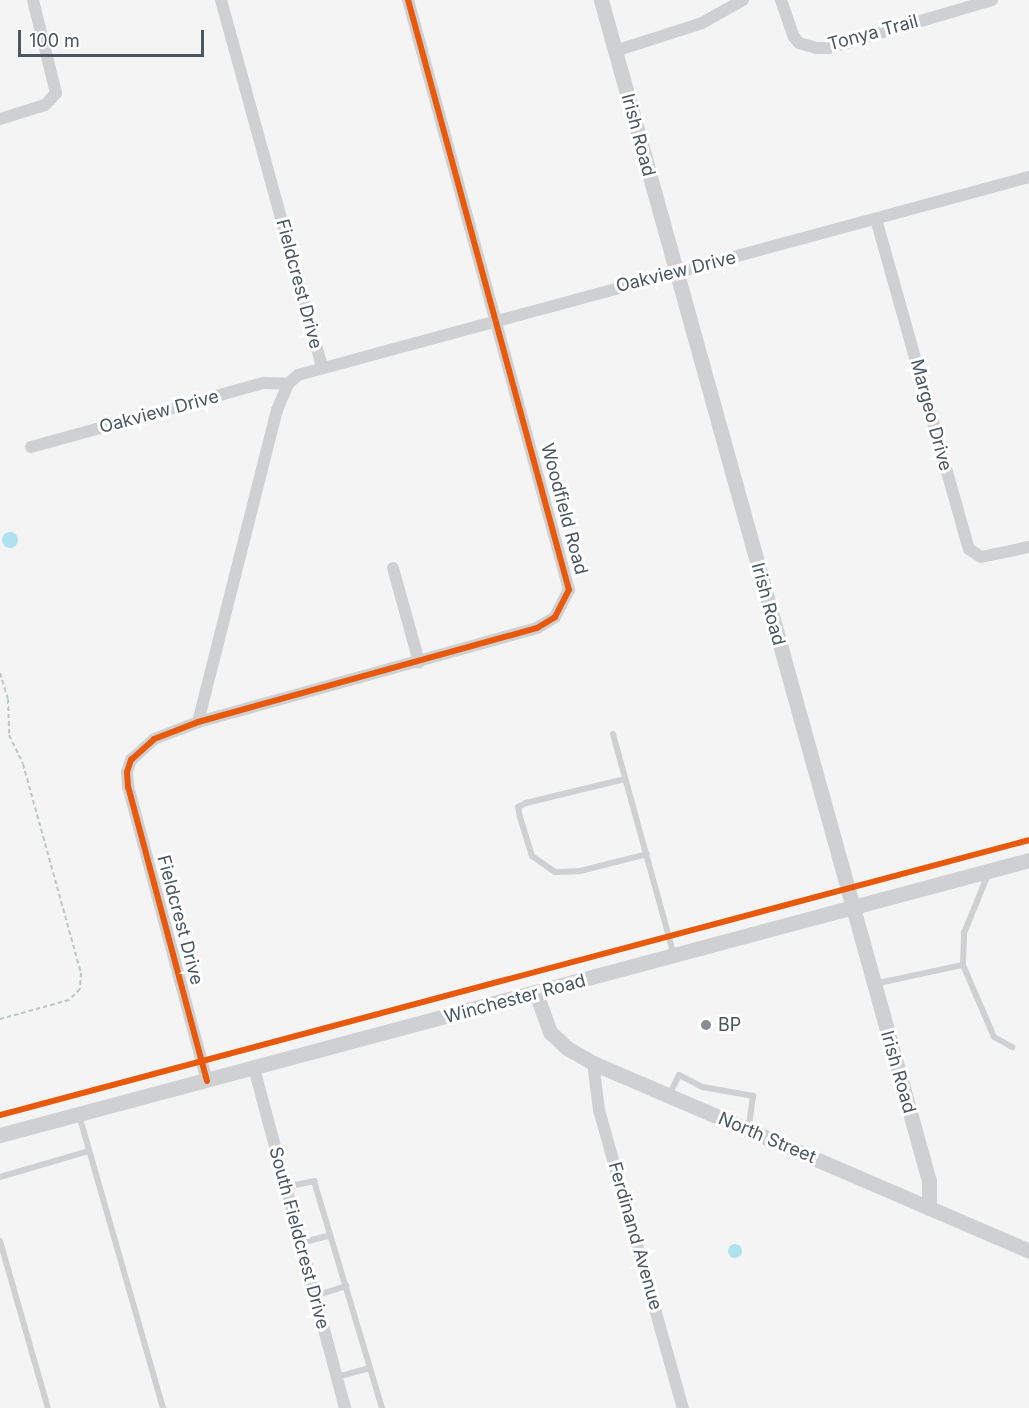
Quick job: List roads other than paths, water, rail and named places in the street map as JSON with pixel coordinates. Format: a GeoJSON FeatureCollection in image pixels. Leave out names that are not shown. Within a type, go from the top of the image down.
{"type":"FeatureCollection","features":[{"type":"Feature","properties":{"kind":"street"},"geometry":{"type":"LineString","coordinates":[[0,119],[45,105],[55,97],[56,88],[33,0]]}},
{"type":"Feature","properties":{"kind":"street","name":"Fieldcrest Drive"},"geometry":{"type":"LineString","coordinates":[[221,0],[322,366],[298,375],[288,384]]}},
{"type":"Feature","properties":{"kind":"street","name":"Woodfield Road"},"geometry":{"type":"LineString","coordinates":[[129,766],[154,739],[198,722],[419,662],[547,623],[561,609],[568,590],[497,318],[408,0]]}},
{"type":"Feature","properties":{"kind":"street","name":"Irish Road"},"geometry":{"type":"LineString","coordinates":[[601,0],[929,1181],[929,1208]]}},
{"type":"Feature","properties":{"kind":"street"},"geometry":{"type":"LineString","coordinates":[[615,51],[693,26],[743,0]]}},
{"type":"Feature","properties":{"kind":"street","name":"Tonya Trail"},"geometry":{"type":"LineString","coordinates":[[781,0],[799,43],[822,48],[992,0]]}},
{"type":"Feature","properties":{"kind":"street","name":"Oakview Drive"},"geometry":{"type":"LineString","coordinates":[[322,366],[1029,177]]}},
{"type":"Feature","properties":{"kind":"street","name":"Margeo Drive"},"geometry":{"type":"LineString","coordinates":[[876,219],[969,549],[981,557],[1029,547]]}},
{"type":"Feature","properties":{"kind":"street","name":"Oakview Drive"},"geometry":{"type":"LineString","coordinates":[[32,447],[264,383],[288,384]]}},
{"type":"Feature","properties":{"kind":"street"},"geometry":{"type":"LineString","coordinates":[[198,722],[277,410],[288,384]]}},
{"type":"Feature","properties":{"kind":"street"},"geometry":{"type":"LineString","coordinates":[[393,568],[419,662]]}},
{"type":"Feature","properties":{"kind":"street","name":"Fieldcrest Drive"},"geometry":{"type":"LineString","coordinates":[[129,766],[128,787],[207,1081]]}},
{"type":"Feature","properties":{"kind":"street","name":"Winchester Road"},"geometry":{"type":"LineString","coordinates":[[0,1135],[1029,860]]}},
{"type":"Feature","properties":{"kind":"street","name":"North Street"},"geometry":{"type":"LineString","coordinates":[[536,993],[550,1032],[567,1048],[593,1063],[1029,1251]]}},
{"type":"Feature","properties":{"kind":"street","name":"Ferdinand Avenue"},"geometry":{"type":"LineString","coordinates":[[593,1063],[599,1110],[683,1408]]}},
{"type":"Feature","properties":{"kind":"street","name":"South Fieldcrest Drive"},"geometry":{"type":"LineString","coordinates":[[254,1068],[345,1408]]}},
{"type":"Feature","properties":{"kind":"lane"},"geometry":{"type":"LineString","coordinates":[[613,734],[674,956]]}},
{"type":"Feature","properties":{"kind":"lane"},"geometry":{"type":"LineString","coordinates":[[625,778],[526,803],[518,807],[520,817],[532,856],[555,872],[579,872],[647,854]]}},
{"type":"Feature","properties":{"kind":"lane"},"geometry":{"type":"LineString","coordinates":[[989,871],[964,933],[963,965],[994,1036],[1012,1047]]}},
{"type":"Feature","properties":{"kind":"lane"},"geometry":{"type":"LineString","coordinates":[[873,984],[963,965]]}},
{"type":"Feature","properties":{"kind":"lane"},"geometry":{"type":"LineString","coordinates":[[669,1096],[679,1075],[702,1087],[753,1096],[748,1130]]}},
{"type":"Feature","properties":{"kind":"lane"},"geometry":{"type":"LineString","coordinates":[[79,1114],[163,1408]]}},
{"type":"Feature","properties":{"kind":"lane"},"geometry":{"type":"LineString","coordinates":[[0,1177],[88,1151]]}},
{"type":"Feature","properties":{"kind":"lane"},"geometry":{"type":"LineString","coordinates":[[286,1188],[314,1181],[382,1408]]}},
{"type":"Feature","properties":{"kind":"lane"},"geometry":{"type":"LineString","coordinates":[[301,1243],[330,1235]]}},
{"type":"Feature","properties":{"kind":"lane"},"geometry":{"type":"LineString","coordinates":[[0,1241],[48,1408]]}},
{"type":"Feature","properties":{"kind":"lane"},"geometry":{"type":"LineString","coordinates":[[315,1296],[346,1286]]}},
{"type":"Feature","properties":{"kind":"lane"},"geometry":{"type":"LineString","coordinates":[[337,1377],[370,1368]]}},
{"type":"Feature","properties":{"kind":"water"},"geometry":{"type":"Polygon","coordinates":[[[10,532],[18,540],[10,548],[2,540],[10,532]]]}},
{"type":"Feature","properties":{"kind":"water"},"geometry":{"type":"Polygon","coordinates":[[[735,1244],[740,1246],[742,1251],[740,1256],[735,1258],[730,1256],[728,1251],[730,1246],[735,1244]]]}},
{"type":"Feature","properties":{"kind":"place","name":"BP"},"geometry":{"type":"Point","coordinates":[706,1025]}}]}
